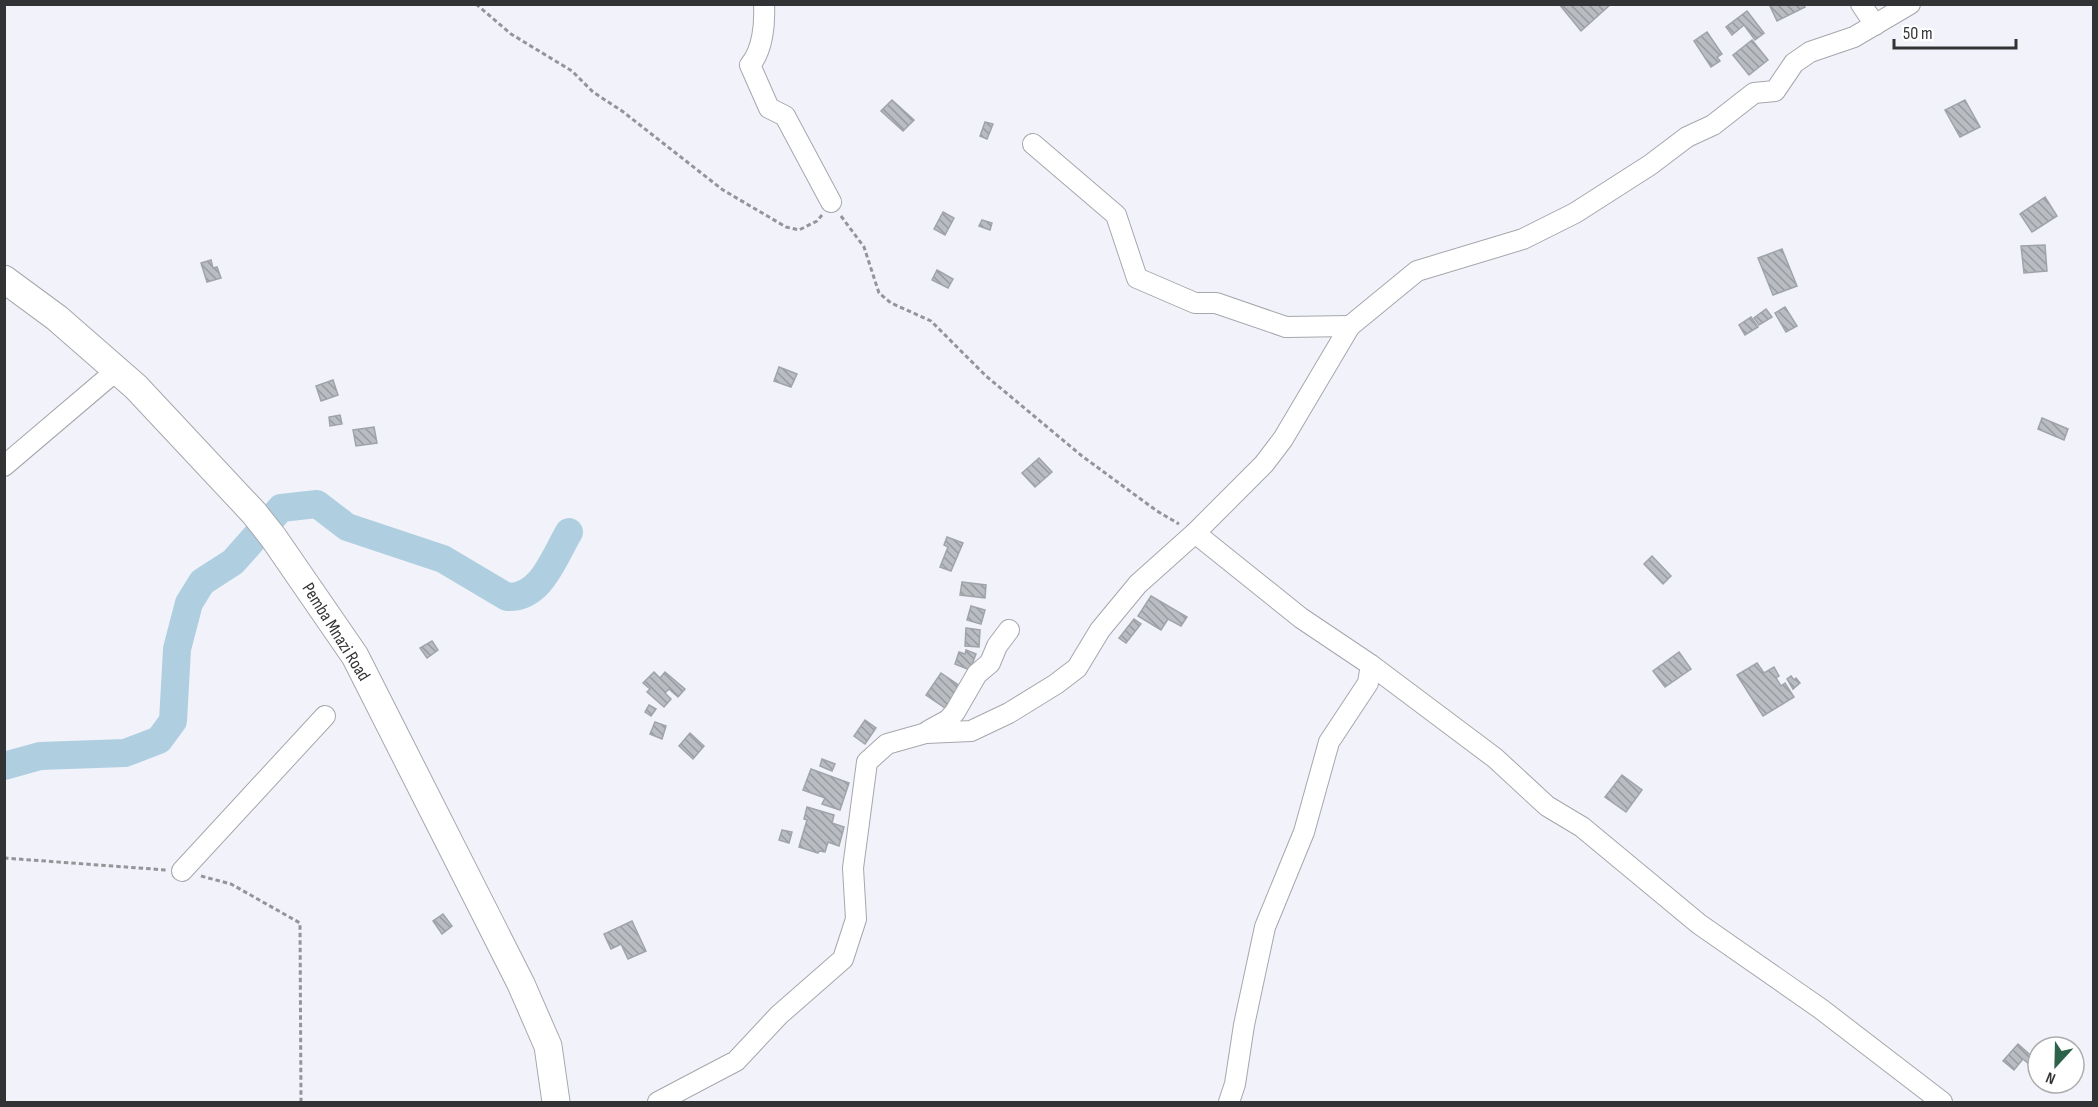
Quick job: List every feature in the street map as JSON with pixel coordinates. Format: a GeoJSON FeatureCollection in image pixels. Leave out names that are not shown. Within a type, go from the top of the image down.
{"type":"FeatureCollection","features":[{"type":"Feature","properties":{"kind":"main road","name":"Pemba Mnazi Road"},"geometry":{"type":"LineString","coordinates":[[4,279],[57,318],[136,387],[254,513],[355,656],[521,984],[548,1046],[556,1102]]}},
{"type":"Feature","properties":{"kind":"street"},"geometry":{"type":"LineString","coordinates":[[764,4],[765,21],[756,58],[750,65],[769,108],[785,116],[831,202]]}},
{"type":"Feature","properties":{"kind":"street"},"geometry":{"type":"LineString","coordinates":[[1861,4],[1875,25]]}},
{"type":"Feature","properties":{"kind":"street"},"geometry":{"type":"LineString","coordinates":[[658,1102],[736,1061],[779,1015],[843,959],[856,919],[854,868],[867,762],[887,744],[926,733],[971,731],[1009,713],[1077,668],[1100,630],[1138,584],[1195,533],[1264,464],[1283,439],[1350,326],[1417,271],[1524,240],[1575,213],[1650,165],[1687,137],[1713,125],[1754,93],[1775,91],[1794,63],[1810,52],[1854,37],[1910,4]]}},
{"type":"Feature","properties":{"kind":"street"},"geometry":{"type":"LineString","coordinates":[[1033,144],[1116,215],[1137,278],[1194,303],[1216,303],[1286,327],[1350,326]]}},
{"type":"Feature","properties":{"kind":"street"},"geometry":{"type":"LineString","coordinates":[[4,466],[117,370]]}},
{"type":"Feature","properties":{"kind":"street"},"geometry":{"type":"LineString","coordinates":[[1195,533],[1301,618],[1371,665],[1495,758],[1547,806],[1582,827],[1699,924],[1821,1009],[1942,1102]]}},
{"type":"Feature","properties":{"kind":"street"},"geometry":{"type":"LineString","coordinates":[[926,733],[948,720],[955,712],[977,675],[990,663],[997,646],[1009,630]]}},
{"type":"Feature","properties":{"kind":"street"},"geometry":{"type":"LineString","coordinates":[[1229,1102],[1235,1084],[1244,1024],[1265,927],[1304,832],[1329,742],[1368,683],[1371,665]]}},
{"type":"Feature","properties":{"kind":"street"},"geometry":{"type":"LineString","coordinates":[[182,871],[325,716]]}},
{"type":"Feature","properties":{"kind":"path"},"geometry":{"type":"LineString","coordinates":[[476,4],[511,34],[572,71],[593,92],[622,111],[723,190],[786,227],[799,230],[817,221],[831,202],[864,247],[879,293],[891,303],[931,321],[986,376],[1082,456],[1157,512],[1195,533]]}},
{"type":"Feature","properties":{"kind":"path"},"geometry":{"type":"LineString","coordinates":[[4,858],[182,871],[231,884],[300,923],[301,1102]]}},
{"type":"Feature","properties":{"kind":"building"},"geometry":{"type":"Polygon","coordinates":[[[1559,4],[1611,4],[1581,31],[1559,4]]]}},
{"type":"Feature","properties":{"kind":"building"},"geometry":{"type":"Polygon","coordinates":[[[1769,4],[1804,4],[1805,7],[1777,21],[1769,4]]]}},
{"type":"Feature","properties":{"kind":"building"},"geometry":{"type":"Polygon","coordinates":[[[1747,11],[1764,33],[1755,40],[1744,25],[1732,35],[1726,27],[1747,11]]]}},
{"type":"Feature","properties":{"kind":"building"},"geometry":{"type":"Polygon","coordinates":[[[1707,32],[1722,54],[1717,57],[1720,61],[1711,67],[1694,41],[1707,32]]]}},
{"type":"Feature","properties":{"kind":"building"},"geometry":{"type":"Polygon","coordinates":[[[1752,40],[1768,60],[1749,75],[1733,55],[1752,40]]]}},
{"type":"Feature","properties":{"kind":"building"},"geometry":{"type":"Polygon","coordinates":[[[892,100],[914,120],[903,131],[881,111],[892,100]]]}},
{"type":"Feature","properties":{"kind":"building"},"geometry":{"type":"Polygon","coordinates":[[[1965,100],[1980,127],[1960,137],[1945,110],[1965,100]]]}},
{"type":"Feature","properties":{"kind":"building"},"geometry":{"type":"Polygon","coordinates":[[[985,122],[993,124],[987,139],[980,136],[985,122]]]}},
{"type":"Feature","properties":{"kind":"building"},"geometry":{"type":"Polygon","coordinates":[[[2045,197],[2057,216],[2032,232],[2020,214],[2045,197]]]}},
{"type":"Feature","properties":{"kind":"building"},"geometry":{"type":"Polygon","coordinates":[[[943,212],[954,218],[945,235],[934,229],[943,212]]]}},
{"type":"Feature","properties":{"kind":"building"},"geometry":{"type":"Polygon","coordinates":[[[982,220],[992,223],[990,230],[979,226],[982,220]]]}},
{"type":"Feature","properties":{"kind":"building"},"geometry":{"type":"Polygon","coordinates":[[[2045,245],[2047,271],[2024,273],[2021,246],[2045,245]]]}},
{"type":"Feature","properties":{"kind":"building"},"geometry":{"type":"Polygon","coordinates":[[[1782,249],[1797,286],[1773,295],[1758,258],[1782,249]]]}},
{"type":"Feature","properties":{"kind":"building"},"geometry":{"type":"Polygon","coordinates":[[[211,260],[213,268],[217,267],[221,278],[207,282],[201,263],[211,260]]]}},
{"type":"Feature","properties":{"kind":"building"},"geometry":{"type":"Polygon","coordinates":[[[937,270],[953,279],[948,288],[932,280],[937,270]]]}},
{"type":"Feature","properties":{"kind":"building"},"geometry":{"type":"Polygon","coordinates":[[[1785,307],[1797,326],[1786,332],[1775,313],[1785,307]]]}},
{"type":"Feature","properties":{"kind":"building"},"geometry":{"type":"Polygon","coordinates":[[[1766,309],[1772,317],[1759,325],[1754,318],[1766,309]]]}},
{"type":"Feature","properties":{"kind":"building"},"geometry":{"type":"Polygon","coordinates":[[[1751,317],[1758,327],[1745,335],[1739,325],[1751,317]]]}},
{"type":"Feature","properties":{"kind":"building"},"geometry":{"type":"Polygon","coordinates":[[[779,367],[797,374],[791,387],[774,381],[779,367]]]}},
{"type":"Feature","properties":{"kind":"building"},"geometry":{"type":"Polygon","coordinates":[[[333,380],[338,395],[321,401],[316,386],[333,380]]]}},
{"type":"Feature","properties":{"kind":"building"},"geometry":{"type":"Polygon","coordinates":[[[340,415],[342,424],[330,426],[329,417],[340,415]]]}},
{"type":"Feature","properties":{"kind":"building"},"geometry":{"type":"Polygon","coordinates":[[[2042,418],[2068,429],[2064,440],[2038,429],[2042,418]]]}},
{"type":"Feature","properties":{"kind":"building"},"geometry":{"type":"Polygon","coordinates":[[[374,427],[377,443],[356,446],[353,430],[374,427]]]}},
{"type":"Feature","properties":{"kind":"building"},"geometry":{"type":"Polygon","coordinates":[[[1039,458],[1052,472],[1035,487],[1022,473],[1039,458]]]}},
{"type":"Feature","properties":{"kind":"building"},"geometry":{"type":"Polygon","coordinates":[[[947,537],[963,543],[951,571],[940,567],[948,547],[944,545],[947,537]]]}},
{"type":"Feature","properties":{"kind":"building"},"geometry":{"type":"Polygon","coordinates":[[[1652,556],[1671,576],[1663,584],[1644,564],[1652,556]]]}},
{"type":"Feature","properties":{"kind":"building"},"geometry":{"type":"Polygon","coordinates":[[[962,582],[986,585],[985,598],[960,595],[962,582]]]}},
{"type":"Feature","properties":{"kind":"building"},"geometry":{"type":"Polygon","coordinates":[[[1151,596],[1187,617],[1181,626],[1168,619],[1161,630],[1138,616],[1151,596]]]}},
{"type":"Feature","properties":{"kind":"building"},"geometry":{"type":"Polygon","coordinates":[[[971,606],[985,610],[981,624],[967,620],[971,606]]]}},
{"type":"Feature","properties":{"kind":"building"},"geometry":{"type":"Polygon","coordinates":[[[1134,619],[1141,624],[1126,643],[1119,638],[1134,619]]]}},
{"type":"Feature","properties":{"kind":"building"},"geometry":{"type":"Polygon","coordinates":[[[966,628],[980,630],[979,647],[965,646],[966,628]]]}},
{"type":"Feature","properties":{"kind":"building"},"geometry":{"type":"Polygon","coordinates":[[[432,641],[438,650],[427,658],[420,648],[432,641]]]}},
{"type":"Feature","properties":{"kind":"building"},"geometry":{"type":"Polygon","coordinates":[[[966,650],[976,654],[970,670],[955,664],[959,652],[965,654],[966,650]]]}},
{"type":"Feature","properties":{"kind":"building"},"geometry":{"type":"Polygon","coordinates":[[[1679,652],[1691,669],[1665,687],[1653,671],[1679,652]]]}},
{"type":"Feature","properties":{"kind":"building"},"geometry":{"type":"Polygon","coordinates":[[[1757,663],[1764,673],[1774,667],[1779,676],[1776,678],[1781,686],[1785,683],[1794,697],[1763,716],[1737,675],[1757,663]]]}},
{"type":"Feature","properties":{"kind":"building"},"geometry":{"type":"Polygon","coordinates":[[[654,672],[660,678],[665,672],[685,689],[678,697],[669,689],[665,693],[671,699],[664,707],[647,692],[650,689],[643,683],[654,672]]]}},
{"type":"Feature","properties":{"kind":"building"},"geometry":{"type":"Polygon","coordinates":[[[941,673],[960,686],[945,708],[926,695],[941,673]]]}},
{"type":"Feature","properties":{"kind":"building"},"geometry":{"type":"Polygon","coordinates":[[[1791,676],[1800,683],[1793,689],[1787,679],[1791,676]]]}},
{"type":"Feature","properties":{"kind":"building"},"geometry":{"type":"Polygon","coordinates":[[[649,705],[656,709],[651,716],[645,712],[649,705]]]}},
{"type":"Feature","properties":{"kind":"building"},"geometry":{"type":"Polygon","coordinates":[[[865,720],[876,728],[865,744],[854,736],[865,720]]]}},
{"type":"Feature","properties":{"kind":"building"},"geometry":{"type":"Polygon","coordinates":[[[655,722],[666,726],[662,739],[650,734],[655,722]]]}},
{"type":"Feature","properties":{"kind":"building"},"geometry":{"type":"Polygon","coordinates":[[[690,733],[704,746],[693,759],[679,746],[690,733]]]}},
{"type":"Feature","properties":{"kind":"building"},"geometry":{"type":"Polygon","coordinates":[[[822,759],[835,764],[832,771],[820,766],[822,759]]]}},
{"type":"Feature","properties":{"kind":"building"},"geometry":{"type":"Polygon","coordinates":[[[811,769],[849,783],[840,810],[822,804],[825,798],[803,790],[811,769]]]}},
{"type":"Feature","properties":{"kind":"building"},"geometry":{"type":"Polygon","coordinates":[[[1622,775],[1642,790],[1626,812],[1605,797],[1622,775]]]}},
{"type":"Feature","properties":{"kind":"building"},"geometry":{"type":"Polygon","coordinates":[[[807,807],[834,815],[832,823],[844,827],[839,846],[828,842],[825,852],[819,851],[818,853],[799,847],[807,820],[804,819],[807,807]]]}},
{"type":"Feature","properties":{"kind":"building"},"geometry":{"type":"Polygon","coordinates":[[[782,830],[792,832],[789,843],[779,840],[782,830]]]}},
{"type":"Feature","properties":{"kind":"building"},"geometry":{"type":"Polygon","coordinates":[[[443,914],[452,926],[442,934],[433,921],[443,914]]]}},
{"type":"Feature","properties":{"kind":"building"},"geometry":{"type":"Polygon","coordinates":[[[632,921],[646,951],[628,959],[621,944],[611,949],[604,934],[632,921]]]}},
{"type":"Feature","properties":{"kind":"building"},"geometry":{"type":"Polygon","coordinates":[[[2018,1044],[2026,1051],[2026,1062],[2023,1059],[2014,1070],[2003,1061],[2018,1044]]]}},
{"type":"Feature","properties":{"kind":"waterway"},"geometry":{"type":"LineString","coordinates":[[4,766],[40,756],[125,753],[159,740],[173,721],[177,649],[189,603],[202,582],[233,562],[281,508],[317,504],[347,527],[443,559],[507,597],[519,596],[538,584],[569,532]]}}]}
